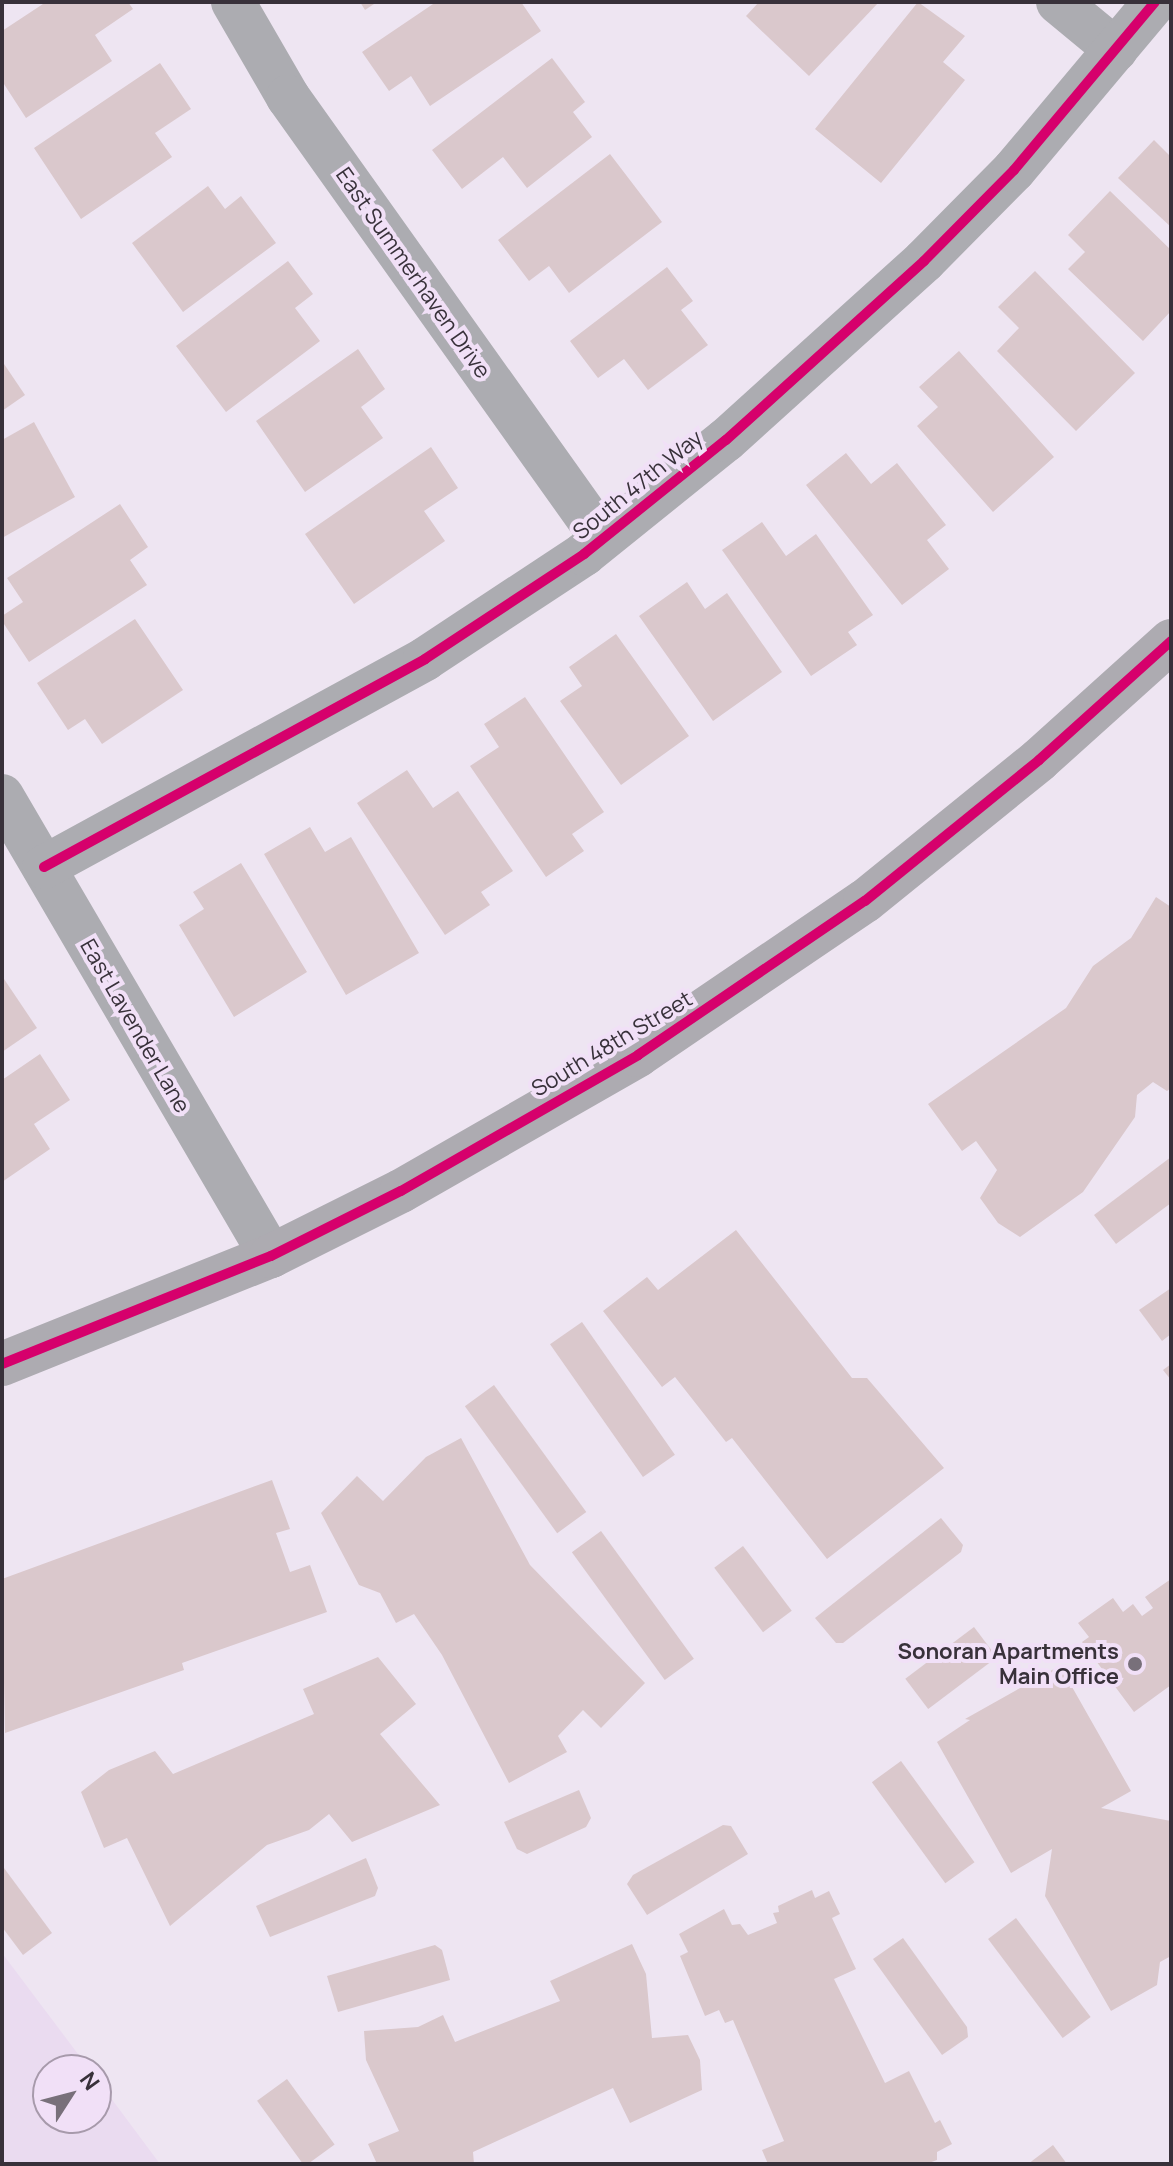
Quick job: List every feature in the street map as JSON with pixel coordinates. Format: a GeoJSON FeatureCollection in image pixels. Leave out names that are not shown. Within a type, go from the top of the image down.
{"type":"FeatureCollection","features":[{"type":"Feature","properties":{"kind":"main road","name":"South 48th Street"},"geometry":{"type":"LineString","coordinates":[[2,1364],[271,1256],[401,1191],[638,1055],[744,986],[959,827],[1171,641]]}},
{"type":"Feature","properties":{"kind":"street","name":"East Summerhaven Drive"},"geometry":{"type":"LineString","coordinates":[[233,2],[288,97],[602,538]]}},
{"type":"Feature","properties":{"kind":"street"},"geometry":{"type":"LineString","coordinates":[[1058,2],[1116,50]]}},
{"type":"Feature","properties":{"kind":"street","name":"South 47th Way"},"geometry":{"type":"LineString","coordinates":[[44,867],[425,659],[527,596],[602,538],[726,440],[924,261],[1014,170],[1155,2]]}},
{"type":"Feature","properties":{"kind":"street","name":"East Lavender Lane"},"geometry":{"type":"LineString","coordinates":[[2,796],[271,1256]]}},
{"type":"Feature","properties":{"kind":"shaded area"},"geometry":{"type":"Polygon","coordinates":[[[2,1953],[78,2054],[32,2054],[32,2134],[112,2134],[112,2100],[160,2164],[2,2164],[2,1953]]]}},
{"type":"Feature","properties":{"kind":"building"},"geometry":{"type":"Polygon","coordinates":[[[46,2],[128,2],[133,9],[95,35],[112,61],[26,118],[2,81],[2,31],[46,2]]]}},
{"type":"Feature","properties":{"kind":"building"},"geometry":{"type":"Polygon","coordinates":[[[360,2],[377,2],[365,10],[360,2]]]}},
{"type":"Feature","properties":{"kind":"building"},"geometry":{"type":"Polygon","coordinates":[[[436,2],[521,2],[541,31],[430,106],[411,76],[389,91],[362,52],[436,2]]]}},
{"type":"Feature","properties":{"kind":"building"},"geometry":{"type":"Polygon","coordinates":[[[759,2],[879,2],[809,76],[746,16],[759,2]]]}},
{"type":"Feature","properties":{"kind":"building"},"geometry":{"type":"Polygon","coordinates":[[[918,2],[965,36],[943,62],[965,80],[881,183],[815,129],[918,2]]]}},
{"type":"Feature","properties":{"kind":"building"},"geometry":{"type":"Polygon","coordinates":[[[552,58],[585,102],[573,112],[592,137],[527,188],[503,157],[462,189],[432,150],[552,58]]]}},
{"type":"Feature","properties":{"kind":"building"},"geometry":{"type":"Polygon","coordinates":[[[160,63],[191,109],[155,133],[172,157],[81,219],[34,148],[160,63]]]}},
{"type":"Feature","properties":{"kind":"building"},"geometry":{"type":"Polygon","coordinates":[[[1154,140],[1171,157],[1171,227],[1118,178],[1154,140]]]}},
{"type":"Feature","properties":{"kind":"building"},"geometry":{"type":"Polygon","coordinates":[[[610,154],[662,222],[569,293],[549,266],[529,281],[498,240],[610,154]]]}},
{"type":"Feature","properties":{"kind":"building"},"geometry":{"type":"Polygon","coordinates":[[[208,186],[225,209],[241,196],[276,243],[183,312],[132,243],[208,186]]]}},
{"type":"Feature","properties":{"kind":"building"},"geometry":{"type":"Polygon","coordinates":[[[1110,191],[1171,250],[1171,311],[1143,341],[1068,269],[1085,252],[1068,235],[1110,191]]]}},
{"type":"Feature","properties":{"kind":"building"},"geometry":{"type":"Polygon","coordinates":[[[288,261],[313,294],[295,308],[320,341],[226,412],[176,346],[288,261]]]}},
{"type":"Feature","properties":{"kind":"building"},"geometry":{"type":"Polygon","coordinates":[[[667,267],[693,301],[681,310],[708,345],[648,390],[624,359],[598,378],[570,341],[667,267]]]}},
{"type":"Feature","properties":{"kind":"building"},"geometry":{"type":"Polygon","coordinates":[[[1035,271],[1135,373],[1076,431],[997,351],[1019,328],[998,307],[1035,271]]]}},
{"type":"Feature","properties":{"kind":"building"},"geometry":{"type":"Polygon","coordinates":[[[358,349],[385,389],[361,407],[383,438],[305,492],[256,421],[358,349]]]}},
{"type":"Feature","properties":{"kind":"building"},"geometry":{"type":"Polygon","coordinates":[[[959,351],[1054,457],[993,512],[917,426],[938,407],[919,387],[959,351]]]}},
{"type":"Feature","properties":{"kind":"building"},"geometry":{"type":"Polygon","coordinates":[[[2,361],[25,395],[2,411],[2,361]]]}},
{"type":"Feature","properties":{"kind":"building"},"geometry":{"type":"Polygon","coordinates":[[[34,422],[75,497],[2,538],[2,440],[34,422]]]}},
{"type":"Feature","properties":{"kind":"building"},"geometry":{"type":"Polygon","coordinates":[[[431,447],[458,488],[424,511],[445,541],[354,604],[305,534],[431,447]]]}},
{"type":"Feature","properties":{"kind":"building"},"geometry":{"type":"Polygon","coordinates":[[[846,453],[871,484],[897,463],[946,525],[927,540],[949,569],[902,605],[806,485],[846,453]]]}},
{"type":"Feature","properties":{"kind":"building"},"geometry":{"type":"Polygon","coordinates":[[[120,504],[148,547],[130,560],[147,585],[29,662],[2,621],[2,616],[23,602],[7,578],[120,504]]]}},
{"type":"Feature","properties":{"kind":"building"},"geometry":{"type":"Polygon","coordinates":[[[762,522],[786,556],[816,534],[873,615],[848,632],[857,645],[811,676],[722,550],[762,522]]]}},
{"type":"Feature","properties":{"kind":"building"},"geometry":{"type":"Polygon","coordinates":[[[687,582],[705,609],[727,593],[782,672],[713,721],[639,616],[687,582]]]}},
{"type":"Feature","properties":{"kind":"building"},"geometry":{"type":"Polygon","coordinates":[[[135,619],[183,690],[102,744],[85,719],[68,730],[37,683],[135,619]]]}},
{"type":"Feature","properties":{"kind":"building"},"geometry":{"type":"Polygon","coordinates":[[[616,634],[689,736],[621,785],[560,701],[582,686],[569,667],[616,634]]]}},
{"type":"Feature","properties":{"kind":"building"},"geometry":{"type":"Polygon","coordinates":[[[525,697],[604,812],[572,834],[584,851],[546,877],[470,766],[499,747],[484,724],[525,697]]]}},
{"type":"Feature","properties":{"kind":"building"},"geometry":{"type":"Polygon","coordinates":[[[407,770],[433,808],[458,791],[513,871],[481,892],[490,905],[445,935],[357,803],[407,770]]]}},
{"type":"Feature","properties":{"kind":"building"},"geometry":{"type":"Polygon","coordinates":[[[310,827],[325,852],[351,837],[419,953],[346,995],[264,854],[310,827]]]}},
{"type":"Feature","properties":{"kind":"building"},"geometry":{"type":"Polygon","coordinates":[[[241,863],[307,972],[234,1017],[179,925],[204,909],[193,892],[241,863]]]}},
{"type":"Feature","properties":{"kind":"building"},"geometry":{"type":"Polygon","coordinates":[[[1156,897],[1171,907],[1171,1088],[1167,1091],[1153,1082],[1137,1095],[1135,1117],[1083,1192],[1020,1237],[998,1223],[980,1198],[997,1170],[976,1141],[962,1151],[928,1104],[1066,1008],[1093,966],[1131,938],[1156,897]]]}},
{"type":"Feature","properties":{"kind":"building"},"geometry":{"type":"Polygon","coordinates":[[[2,976],[37,1028],[2,1052],[2,976]]]}},
{"type":"Feature","properties":{"kind":"building"},"geometry":{"type":"Polygon","coordinates":[[[40,1054],[70,1100],[34,1124],[50,1149],[2,1182],[2,1080],[40,1054]]]}},
{"type":"Feature","properties":{"kind":"building"},"geometry":{"type":"Polygon","coordinates":[[[1171,1157],[1171,1203],[1116,1244],[1094,1215],[1171,1157]]]}},
{"type":"Feature","properties":{"kind":"building"},"geometry":{"type":"Polygon","coordinates":[[[736,1230],[852,1378],[867,1378],[944,1468],[827,1559],[732,1438],[726,1442],[675,1377],[662,1387],[603,1311],[647,1277],[658,1290],[736,1230]]]}},
{"type":"Feature","properties":{"kind":"building"},"geometry":{"type":"Polygon","coordinates":[[[1171,1288],[1171,1334],[1162,1341],[1139,1310],[1171,1288]]]}},
{"type":"Feature","properties":{"kind":"building"},"geometry":{"type":"Polygon","coordinates":[[[582,1322],[675,1455],[643,1477],[550,1344],[582,1322]]]}},
{"type":"Feature","properties":{"kind":"building"},"geometry":{"type":"Polygon","coordinates":[[[1171,1364],[1171,1380],[1163,1370],[1171,1364]]]}},
{"type":"Feature","properties":{"kind":"building"},"geometry":{"type":"Polygon","coordinates":[[[494,1385],[586,1512],[557,1533],[465,1406],[494,1385]]]}},
{"type":"Feature","properties":{"kind":"building"},"geometry":{"type":"Polygon","coordinates":[[[461,1438],[530,1565],[645,1683],[601,1728],[583,1710],[558,1736],[567,1752],[509,1783],[442,1655],[414,1614],[396,1623],[380,1593],[359,1585],[321,1513],[357,1476],[383,1501],[426,1457],[461,1438]]]}},
{"type":"Feature","properties":{"kind":"building"},"geometry":{"type":"Polygon","coordinates":[[[272,1480],[290,1529],[276,1533],[290,1572],[310,1565],[327,1612],[182,1663],[184,1670],[5,1733],[2,1579],[272,1480]]]}},
{"type":"Feature","properties":{"kind":"building"},"geometry":{"type":"Polygon","coordinates":[[[941,1518],[963,1545],[961,1552],[843,1643],[836,1643],[815,1618],[941,1518]]]}},
{"type":"Feature","properties":{"kind":"building"},"geometry":{"type":"Polygon","coordinates":[[[601,1531],[694,1659],[665,1680],[572,1552],[601,1531]]]}},
{"type":"Feature","properties":{"kind":"building"},"geometry":{"type":"Polygon","coordinates":[[[743,1546],[792,1611],[763,1632],[714,1568],[743,1546]]]}},
{"type":"Feature","properties":{"kind":"building","name":"Sonoran Apartments Main Office"},"geometry":{"type":"Polygon","coordinates":[[[1171,1579],[1171,1685],[1134,1712],[1082,1642],[1089,1637],[1078,1623],[1113,1598],[1123,1612],[1133,1604],[1142,1616],[1153,1608],[1145,1597],[1171,1579]]]}},
{"type":"Feature","properties":{"kind":"building"},"geometry":{"type":"Polygon","coordinates":[[[974,1627],[997,1657],[928,1709],[905,1679],[974,1627]]]}},
{"type":"Feature","properties":{"kind":"building"},"geometry":{"type":"Polygon","coordinates":[[[378,1657],[416,1704],[380,1734],[440,1805],[352,1842],[329,1814],[309,1830],[267,1845],[170,1926],[127,1838],[104,1848],[81,1792],[109,1770],[155,1751],[173,1774],[314,1714],[303,1689],[378,1657]]]}},
{"type":"Feature","properties":{"kind":"building"},"geometry":{"type":"Polygon","coordinates":[[[1054,1669],[1063,1671],[1131,1791],[1101,1808],[1171,1821],[1171,1956],[1160,1962],[1157,1985],[1111,2011],[1045,1896],[1052,1849],[1011,1873],[937,1742],[970,1720],[965,1719],[1054,1669]]]}},
{"type":"Feature","properties":{"kind":"building"},"geometry":{"type":"Polygon","coordinates":[[[901,1761],[974,1862],[945,1883],[872,1782],[901,1761]]]}},
{"type":"Feature","properties":{"kind":"building"},"geometry":{"type":"Polygon","coordinates":[[[579,1790],[591,1818],[586,1827],[527,1854],[517,1849],[504,1822],[579,1790]]]}},
{"type":"Feature","properties":{"kind":"building"},"geometry":{"type":"Polygon","coordinates":[[[723,1825],[731,1826],[748,1854],[647,1915],[627,1884],[633,1875],[723,1825]]]}},
{"type":"Feature","properties":{"kind":"building"},"geometry":{"type":"Polygon","coordinates":[[[366,1858],[378,1888],[375,1896],[270,1937],[256,1906],[366,1858]]]}},
{"type":"Feature","properties":{"kind":"building"},"geometry":{"type":"Polygon","coordinates":[[[4,1868],[52,1933],[23,1955],[2,1927],[4,1868]]]}},
{"type":"Feature","properties":{"kind":"building"},"geometry":{"type":"Polygon","coordinates":[[[812,1890],[815,1898],[829,1891],[840,1914],[832,1918],[856,1969],[834,1979],[885,2083],[909,2071],[935,2123],[940,2120],[952,2144],[937,2152],[937,2160],[926,2164],[768,2164],[762,2150],[784,2141],[733,2020],[725,2023],[719,2010],[705,2016],[680,1956],[688,1952],[679,1934],[724,1909],[732,1925],[740,1924],[748,1935],[777,1923],[773,1913],[779,1912],[778,1906],[812,1890]]]}},
{"type":"Feature","properties":{"kind":"building"},"geometry":{"type":"Polygon","coordinates":[[[1016,1918],[1091,2017],[1063,2038],[988,1939],[1016,1918]]]}},
{"type":"Feature","properties":{"kind":"building"},"geometry":{"type":"Polygon","coordinates":[[[903,1938],[967,2027],[968,2037],[942,2055],[873,1959],[903,1938]]]}},
{"type":"Feature","properties":{"kind":"building"},"geometry":{"type":"Polygon","coordinates":[[[632,1944],[646,1974],[652,2038],[688,2035],[700,2060],[702,2090],[630,2123],[613,2088],[473,2152],[474,2164],[377,2164],[368,2144],[399,2131],[366,2060],[364,2031],[418,2027],[443,2015],[455,2042],[560,2001],[550,1981],[632,1944]]]}},
{"type":"Feature","properties":{"kind":"building"},"geometry":{"type":"Polygon","coordinates":[[[435,1945],[442,1950],[450,1980],[338,2012],[327,1976],[435,1945]]]}},
{"type":"Feature","properties":{"kind":"building"},"geometry":{"type":"Polygon","coordinates":[[[287,2079],[335,2145],[308,2164],[303,2164],[257,2101],[287,2079]]]}},
{"type":"Feature","properties":{"kind":"building"},"geometry":{"type":"Polygon","coordinates":[[[1053,2145],[1067,2164],[1028,2164],[1053,2145]]]}},
{"type":"Feature","properties":{"kind":"cycle path"},"geometry":{"type":"LineString","coordinates":[[44,867],[425,659],[584,554],[726,440],[924,261],[1014,170],[1155,2]]}},
{"type":"Feature","properties":{"kind":"cycle path"},"geometry":{"type":"LineString","coordinates":[[2,1364],[271,1256],[401,1191],[638,1055],[865,901],[1039,760],[1171,641]]}},
{"type":"Feature","properties":{"kind":"place","name":"Sonoran Apartments Main Office"},"geometry":{"type":"Point","coordinates":[1135,1664]}}]}
